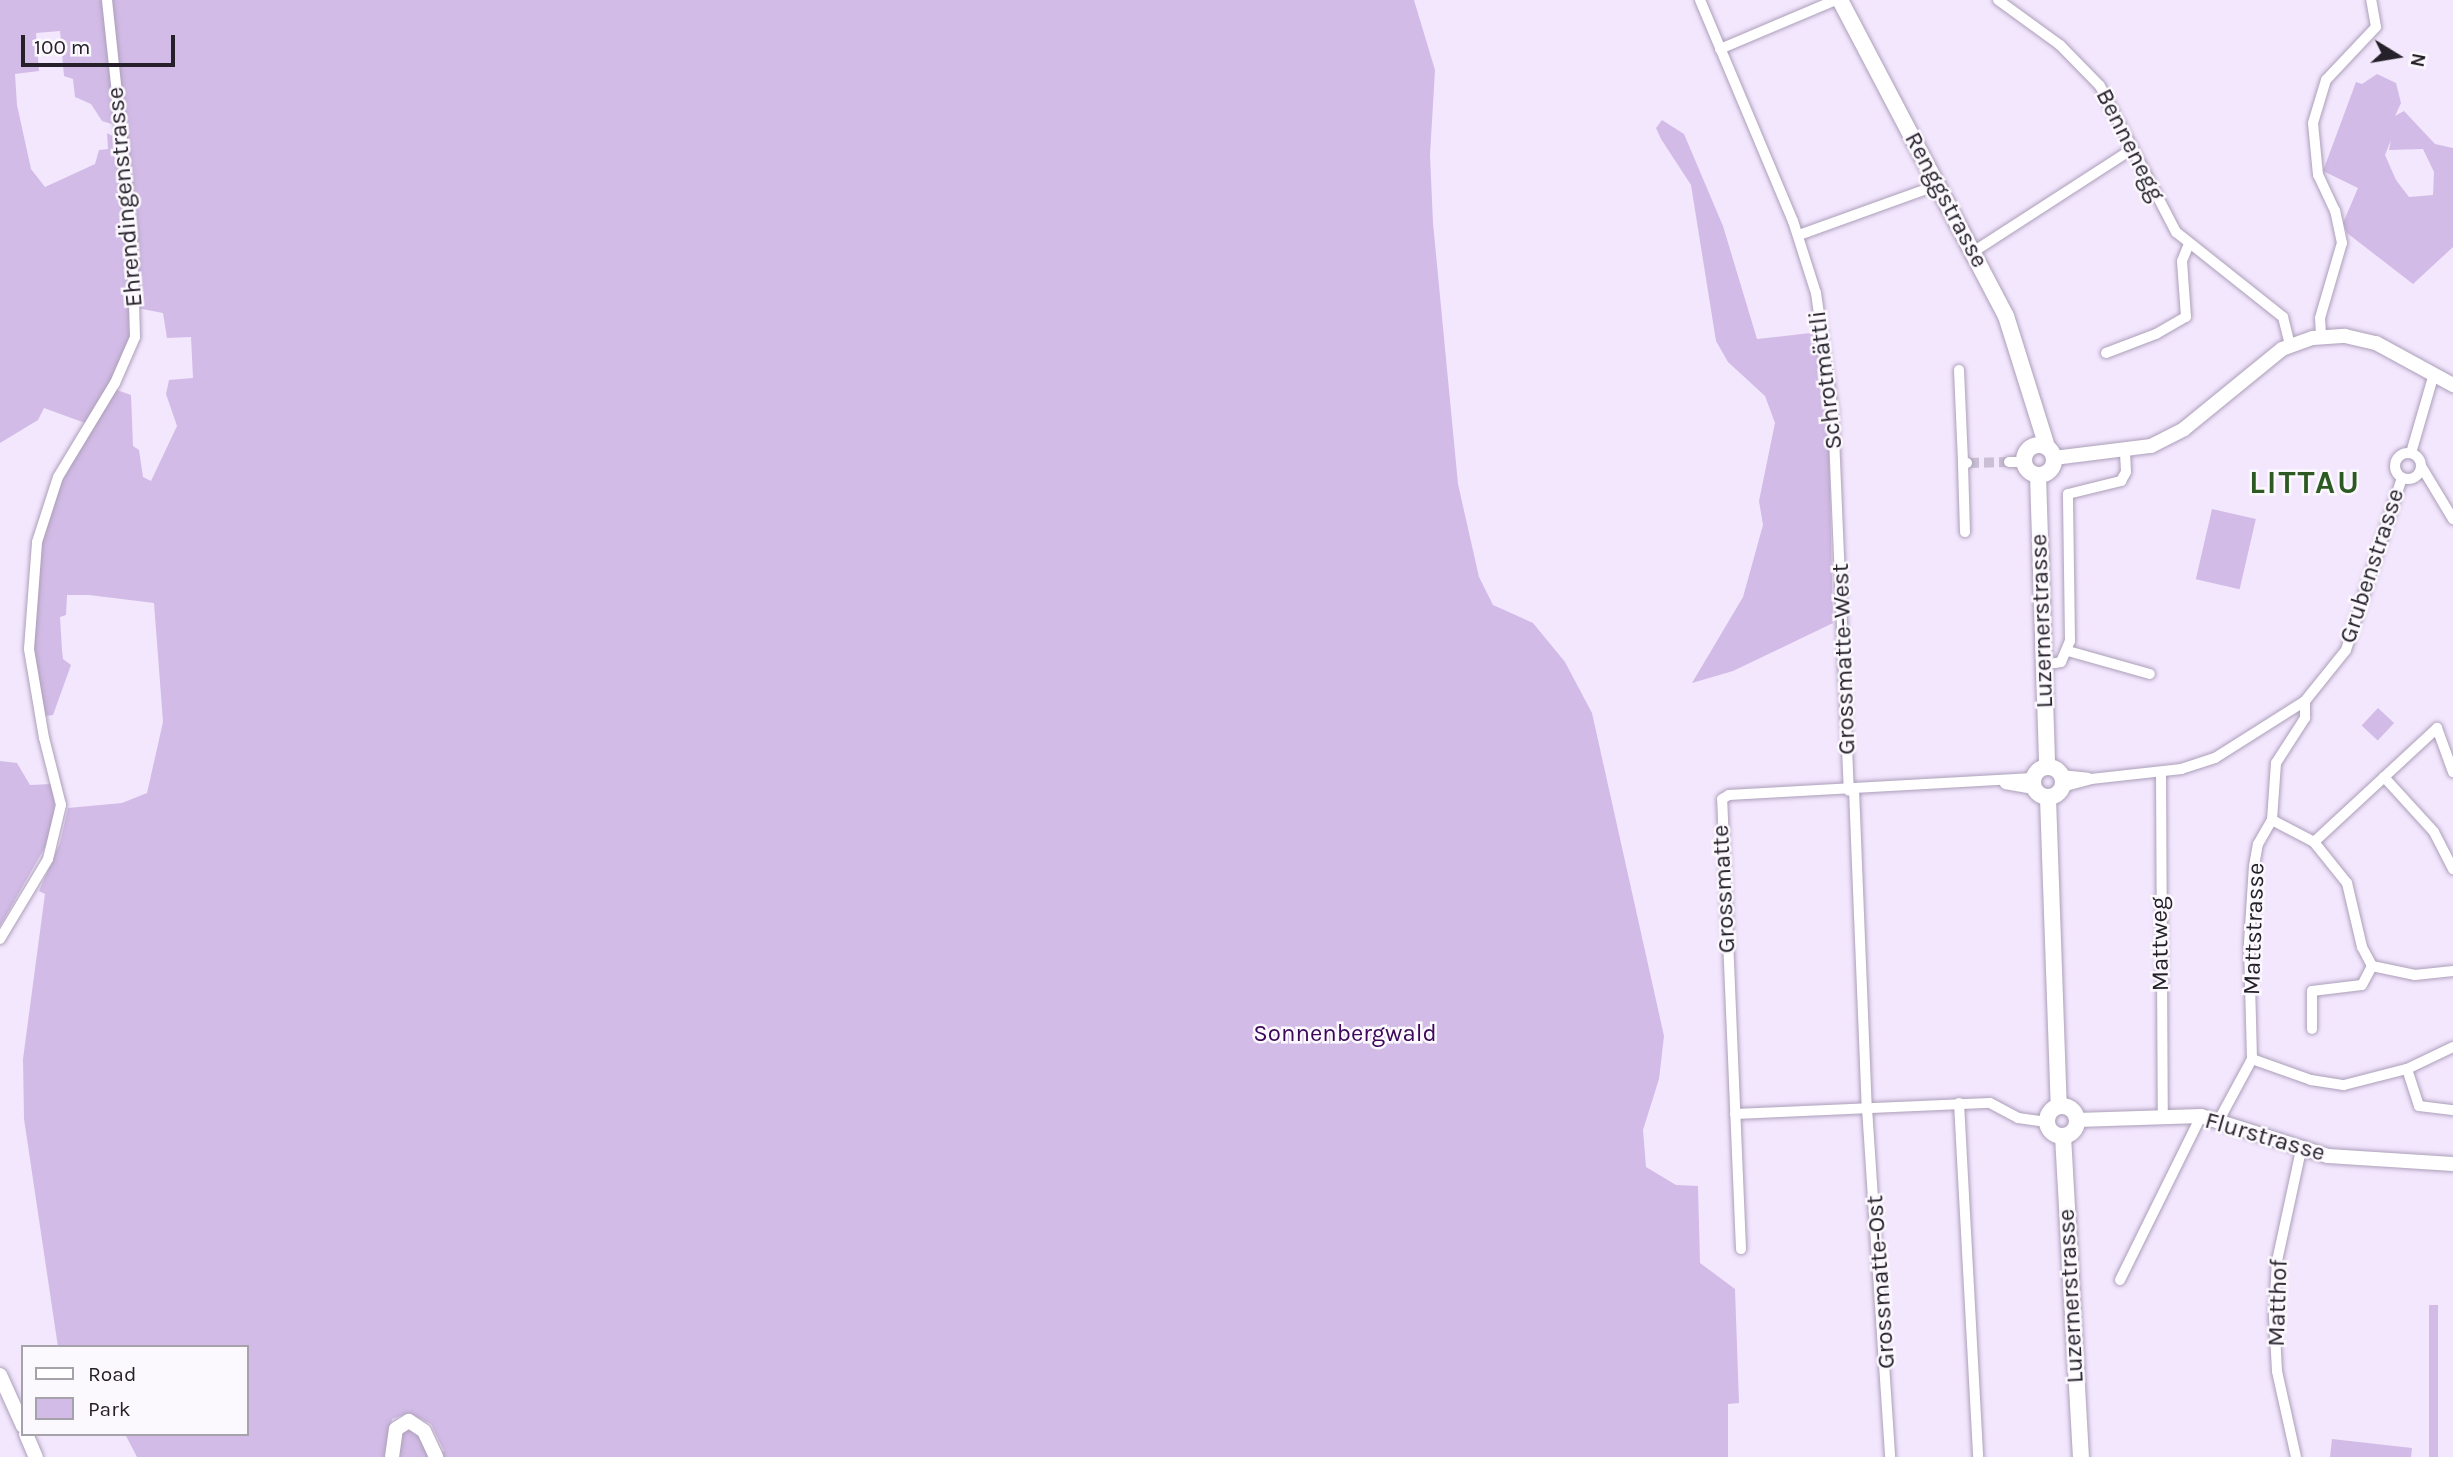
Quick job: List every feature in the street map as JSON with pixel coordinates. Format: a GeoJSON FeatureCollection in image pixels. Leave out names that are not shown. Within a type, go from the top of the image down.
{"type":"FeatureCollection","features":[{"type":"Feature","properties":{"kind":"main road","name":"Renggstrasse"},"geometry":{"type":"LineString","coordinates":[[1838,0],[1973,252],[2014,337],[2032,407],[2050,452]]}},
{"type":"Feature","properties":{"kind":"main road","name":"Renggstrasse"},"geometry":{"type":"LineString","coordinates":[[2019,458],[2032,407]]}},
{"type":"Feature","properties":{"kind":"main road"},"geometry":{"type":"LineString","coordinates":[[2035,445],[2050,452],[2048,472],[2038,475],[2019,458],[2035,445]]}},
{"type":"Feature","properties":{"kind":"main road","name":"Luzernerstrasse"},"geometry":{"type":"LineString","coordinates":[[2038,475],[2043,665],[2057,777]]}},
{"type":"Feature","properties":{"kind":"main road"},"geometry":{"type":"LineString","coordinates":[[2038,788],[2057,777]]}},
{"type":"Feature","properties":{"kind":"main road"},"geometry":{"type":"LineString","coordinates":[[2038,788],[2057,777]]}},
{"type":"Feature","properties":{"kind":"main road"},"geometry":{"type":"LineString","coordinates":[[2038,788],[2059,1106]]}},
{"type":"Feature","properties":{"kind":"main road"},"geometry":{"type":"LineString","coordinates":[[2059,1106],[2073,1111],[2077,1120],[2074,1129],[2063,1136],[2054,1133],[2047,1122],[2051,1111],[2059,1106]]}},
{"type":"Feature","properties":{"kind":"main road","name":"Luzernerstrasse"},"geometry":{"type":"LineString","coordinates":[[2063,1136],[2078,1456]]}},
{"type":"Feature","properties":{"kind":"street","name":"Ehrendingenstrasse"},"geometry":{"type":"LineString","coordinates":[[0,939],[48,859],[61,805],[29,649],[37,541],[58,477],[115,383],[135,337],[132,234],[107,0]]}},
{"type":"Feature","properties":{"kind":"street","name":"Schrotmättli"},"geometry":{"type":"LineString","coordinates":[[1700,0],[1799,235],[1825,351],[1839,528]]}},
{"type":"Feature","properties":{"kind":"street"},"geometry":{"type":"LineString","coordinates":[[1720,49],[1838,0]]}},
{"type":"Feature","properties":{"kind":"street","name":"Bennenegg"},"geometry":{"type":"LineString","coordinates":[[1998,0],[2088,71],[2110,100],[2132,149],[2176,232],[2283,317],[2290,345]]}},
{"type":"Feature","properties":{"kind":"street"},"geometry":{"type":"LineString","coordinates":[[2321,336],[2320,318],[2342,243],[2337,218],[2318,175],[2313,123],[2326,80],[2376,27],[2373,4]]}},
{"type":"Feature","properties":{"kind":"street"},"geometry":{"type":"LineString","coordinates":[[1973,252],[2132,149]]}},
{"type":"Feature","properties":{"kind":"street"},"geometry":{"type":"LineString","coordinates":[[1799,235],[1938,185]]}},
{"type":"Feature","properties":{"kind":"street"},"geometry":{"type":"LineString","coordinates":[[2106,353],[2156,334],[2186,317],[2182,261],[2189,244]]}},
{"type":"Feature","properties":{"kind":"street"},"geometry":{"type":"LineString","coordinates":[[2050,452],[2125,452],[2151,446],[2183,429],[2290,345],[2321,336],[2376,343],[2453,385]]}},
{"type":"Feature","properties":{"kind":"street"},"geometry":{"type":"LineString","coordinates":[[1959,370],[1966,463],[1965,532]]}},
{"type":"Feature","properties":{"kind":"street"},"geometry":{"type":"LineString","coordinates":[[2411,453],[2434,374]]}},
{"type":"Feature","properties":{"kind":"street"},"geometry":{"type":"LineString","coordinates":[[2043,665],[2059,664],[2068,651],[2068,494],[2121,481],[2126,472],[2125,452]]}},
{"type":"Feature","properties":{"kind":"street"},"geometry":{"type":"LineString","coordinates":[[2411,453],[2453,519]]}},
{"type":"Feature","properties":{"kind":"street"},"geometry":{"type":"LineString","coordinates":[[2411,453],[2396,459],[2396,471],[2402,478],[2415,477],[2429,481]]}},
{"type":"Feature","properties":{"kind":"street"},"geometry":{"type":"LineString","coordinates":[[2415,477],[2421,466]]}},
{"type":"Feature","properties":{"kind":"street","name":"Grubenstrasse"},"geometry":{"type":"LineString","coordinates":[[2057,777],[2091,779],[2161,772],[2215,758],[2305,701],[2346,650],[2402,478]]}},
{"type":"Feature","properties":{"kind":"street","name":"Grossmatte-West"},"geometry":{"type":"LineString","coordinates":[[1839,528],[1852,790]]}},
{"type":"Feature","properties":{"kind":"street"},"geometry":{"type":"LineString","coordinates":[[2068,651],[2150,674]]}},
{"type":"Feature","properties":{"kind":"street","name":"Mattstrasse"},"geometry":{"type":"LineString","coordinates":[[2219,1120],[2252,1059],[2249,943],[2254,866],[2258,844],[2272,820],[2276,763],[2305,718],[2305,701]]}},
{"type":"Feature","properties":{"kind":"street"},"geometry":{"type":"LineString","coordinates":[[2314,842],[2437,728],[2453,772]]}},
{"type":"Feature","properties":{"kind":"street","name":"Mattweg"},"geometry":{"type":"LineString","coordinates":[[2161,772],[2163,1116]]}},
{"type":"Feature","properties":{"kind":"street"},"geometry":{"type":"LineString","coordinates":[[2384,777],[2434,832],[2453,869]]}},
{"type":"Feature","properties":{"kind":"street","name":"Grossmatte"},"geometry":{"type":"LineString","coordinates":[[1741,1249],[1720,806],[1729,795],[1998,783],[2038,788]]}},
{"type":"Feature","properties":{"kind":"street"},"geometry":{"type":"LineString","coordinates":[[1852,790],[1867,1108]]}},
{"type":"Feature","properties":{"kind":"street"},"geometry":{"type":"LineString","coordinates":[[2272,820],[2314,842],[2347,883],[2362,947],[2372,966]]}},
{"type":"Feature","properties":{"kind":"street"},"geometry":{"type":"LineString","coordinates":[[2372,966],[2415,975],[2453,971]]}},
{"type":"Feature","properties":{"kind":"street"},"geometry":{"type":"LineString","coordinates":[[2312,1029],[2312,991],[2362,985],[2372,966]]}},
{"type":"Feature","properties":{"kind":"street"},"geometry":{"type":"LineString","coordinates":[[2252,1059],[2328,1084],[2363,1082],[2407,1069],[2453,1047]]}},
{"type":"Feature","properties":{"kind":"street"},"geometry":{"type":"LineString","coordinates":[[2407,1069],[2419,1106],[2453,1110]]}},
{"type":"Feature","properties":{"kind":"street"},"geometry":{"type":"LineString","coordinates":[[1959,1103],[1978,1457]]}},
{"type":"Feature","properties":{"kind":"street"},"geometry":{"type":"LineString","coordinates":[[1735,1114],[1990,1103],[2027,1121],[2047,1122]]}},
{"type":"Feature","properties":{"kind":"street","name":"Grossmatte-Ost"},"geometry":{"type":"LineString","coordinates":[[1867,1108],[1890,1457]]}},
{"type":"Feature","properties":{"kind":"street"},"geometry":{"type":"LineString","coordinates":[[2120,1280],[2201,1116]]}},
{"type":"Feature","properties":{"kind":"street","name":"Flurstrasse"},"geometry":{"type":"LineString","coordinates":[[2077,1120],[2201,1116],[2301,1150],[2346,1159],[2453,1164]]}},
{"type":"Feature","properties":{"kind":"street","name":"Matthof"},"geometry":{"type":"LineString","coordinates":[[2296,1457],[2277,1371],[2274,1316],[2277,1261],[2301,1150]]}},
{"type":"Feature","properties":{"kind":"street"},"geometry":{"type":"LineString","coordinates":[[0,1375],[21,1422]]}},
{"type":"Feature","properties":{"kind":"street"},"geometry":{"type":"LineString","coordinates":[[391,1457],[396,1429],[409,1421],[424,1431],[436,1457]]}},
{"type":"Feature","properties":{"kind":"street"},"geometry":{"type":"LineString","coordinates":[[27,1436],[36,1457]]}},
{"type":"Feature","properties":{"kind":"green space"},"geometry":{"type":"Polygon","coordinates":[[[0,0],[105,0],[115,125],[102,121],[91,104],[75,97],[73,79],[64,76],[60,31],[36,33],[39,71],[15,74],[17,105],[31,169],[45,187],[95,164],[99,150],[108,149],[107,133],[118,139],[127,195],[132,333],[122,362],[85,423],[44,408],[38,420],[0,443],[0,0]]]}},
{"type":"Feature","properties":{"kind":"green space","name":"Sonnenbergwald"},"geometry":{"type":"Polygon","coordinates":[[[109,0],[1414,0],[1435,70],[1430,155],[1433,223],[1458,484],[1479,577],[1493,605],[1533,623],[1565,662],[1592,713],[1664,1036],[1659,1079],[1643,1130],[1646,1167],[1676,1185],[1698,1186],[1700,1263],[1735,1289],[1739,1403],[1728,1404],[1728,1457],[439,1457],[437,1453],[444,1451],[431,1424],[409,1413],[392,1419],[386,1457],[137,1457],[126,1436],[248,1436],[248,1345],[58,1345],[24,1119],[23,1059],[45,894],[39,891],[60,843],[68,808],[122,803],[147,793],[163,722],[154,603],[67,595],[66,615],[60,617],[63,659],[71,665],[53,715],[45,716],[33,643],[39,553],[52,499],[114,389],[131,395],[133,446],[139,450],[143,477],[151,481],[177,426],[166,394],[169,380],[193,378],[191,337],[167,338],[163,313],[137,308],[109,0]]]}},
{"type":"Feature","properties":{"kind":"green space"},"geometry":{"type":"Polygon","coordinates":[[[2377,74],[2396,83],[2401,103],[2395,116],[2404,111],[2435,144],[2453,148],[2453,247],[2413,284],[2347,233],[2343,223],[2358,188],[2323,171],[2356,82],[2362,84],[2377,74]],[[2391,140],[2385,155],[2396,180],[2409,197],[2433,195],[2434,172],[2423,149],[2389,150],[2391,140]]]}},
{"type":"Feature","properties":{"kind":"green space"},"geometry":{"type":"Polygon","coordinates":[[[1662,120],[1684,134],[1723,226],[1757,339],[1819,332],[1829,447],[1833,623],[1733,671],[1692,683],[1743,597],[1763,525],[1759,501],[1775,423],[1765,396],[1728,362],[1716,341],[1691,185],[1656,128],[1662,120]]]}},
{"type":"Feature","properties":{"kind":"green space"},"geometry":{"type":"Polygon","coordinates":[[[2212,509],[2256,519],[2240,589],[2196,579],[2212,509]]]}},
{"type":"Feature","properties":{"kind":"green space"},"geometry":{"type":"Polygon","coordinates":[[[2378,708],[2394,723],[2378,741],[2362,726],[2378,708]]]}},
{"type":"Feature","properties":{"kind":"green space"},"geometry":{"type":"Polygon","coordinates":[[[0,761],[17,763],[30,785],[52,784],[55,799],[52,835],[0,926],[0,761]]]}},
{"type":"Feature","properties":{"kind":"green space"},"geometry":{"type":"Polygon","coordinates":[[[2429,1305],[2438,1305],[2438,1457],[2429,1457],[2429,1305]]]}},
{"type":"Feature","properties":{"kind":"green space"},"geometry":{"type":"Polygon","coordinates":[[[415,1427],[432,1457],[394,1457],[399,1428],[415,1427]]]}},
{"type":"Feature","properties":{"kind":"green space"},"geometry":{"type":"Polygon","coordinates":[[[2332,1439],[2412,1448],[2411,1457],[2330,1457],[2332,1439]]]}},
{"type":"Feature","properties":{"kind":"tunnel"},"geometry":{"type":"LineString","coordinates":[[1969,463],[2009,462]]}},
{"type":"Feature","properties":{"kind":"district","name":"LITTAU"},"geometry":{"type":"Point","coordinates":[2305,483]}}]}
